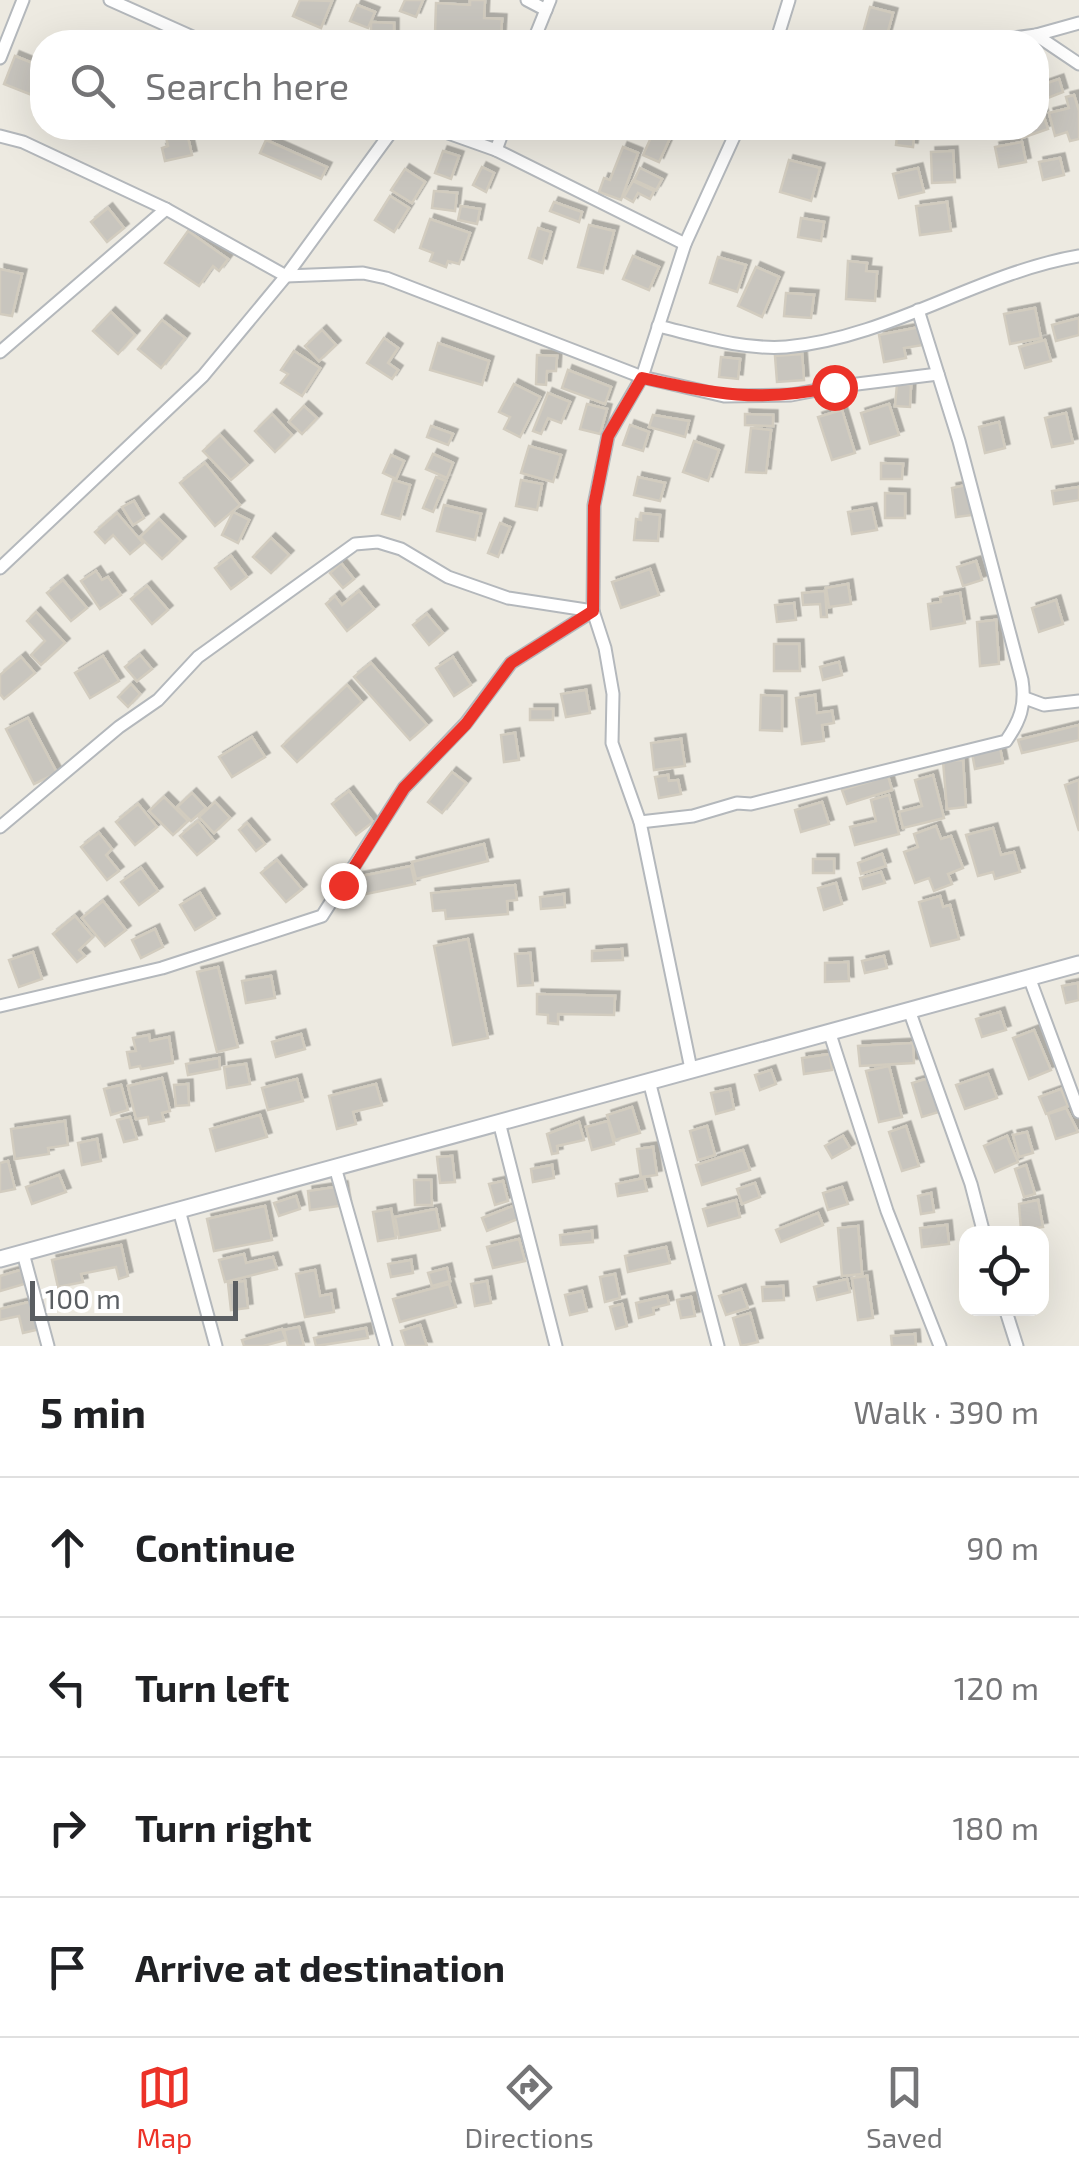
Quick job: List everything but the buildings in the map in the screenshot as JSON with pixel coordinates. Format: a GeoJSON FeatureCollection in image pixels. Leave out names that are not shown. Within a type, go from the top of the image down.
{"type":"FeatureCollection","features":[{"type":"Feature","properties":{"kind":"main road"},"geometry":{"type":"LineString","coordinates":[[0,1259],[1079,964]]}},
{"type":"Feature","properties":{"kind":"street"},"geometry":{"type":"LineString","coordinates":[[0,58],[22,0]]}},
{"type":"Feature","properties":{"kind":"street"},"geometry":{"type":"LineString","coordinates":[[110,0],[177,30]]}},
{"type":"Feature","properties":{"kind":"street"},"geometry":{"type":"LineString","coordinates":[[526,0],[548,5],[538,30]]}},
{"type":"Feature","properties":{"kind":"street"},"geometry":{"type":"LineString","coordinates":[[780,30],[789,0]]}},
{"type":"Feature","properties":{"kind":"street"},"geometry":{"type":"LineString","coordinates":[[1049,31],[1079,23]]}},
{"type":"Feature","properties":{"kind":"street"},"geometry":{"type":"LineString","coordinates":[[1049,43],[1079,64]]}},
{"type":"Feature","properties":{"kind":"street"},"geometry":{"type":"LineString","coordinates":[[0,136],[23,142],[166,209],[286,276],[363,273],[386,278],[642,378],[724,396],[792,396],[938,374]]}},
{"type":"Feature","properties":{"kind":"street"},"geometry":{"type":"LineString","coordinates":[[0,568],[204,376],[286,276],[385,140]]}},
{"type":"Feature","properties":{"kind":"street"},"geometry":{"type":"LineString","coordinates":[[468,140],[496,150],[685,244]]}},
{"type":"Feature","properties":{"kind":"street"},"geometry":{"type":"LineString","coordinates":[[496,150],[500,140]]}},
{"type":"Feature","properties":{"kind":"street"},"geometry":{"type":"LineString","coordinates":[[691,1069],[640,822],[612,743],[613,694],[593,611],[594,506],[608,436],[642,378],[685,244],[733,140]]}},
{"type":"Feature","properties":{"kind":"street"},"geometry":{"type":"LineString","coordinates":[[0,352],[166,209]]}},
{"type":"Feature","properties":{"kind":"street"},"geometry":{"type":"LineString","coordinates":[[658,326],[739,346],[787,347],[844,335],[1011,272],[1079,256]]}},
{"type":"Feature","properties":{"kind":"street"},"geometry":{"type":"LineString","coordinates":[[640,822],[693,816],[737,803],[751,804],[1006,741],[1019,722],[1025,698],[964,460],[918,310]]}},
{"type":"Feature","properties":{"kind":"street"},"geometry":{"type":"LineString","coordinates":[[0,827],[119,727],[158,700],[198,657],[355,544],[378,542],[401,550],[448,577],[508,598],[593,611]]}},
{"type":"Feature","properties":{"kind":"street"},"geometry":{"type":"LineString","coordinates":[[0,1006],[162,968],[322,916],[404,788],[466,724],[511,663],[593,611]]}},
{"type":"Feature","properties":{"kind":"street"},"geometry":{"type":"LineString","coordinates":[[1025,698],[1044,705],[1079,701]]}},
{"type":"Feature","properties":{"kind":"street"},"geometry":{"type":"LineString","coordinates":[[1029,977],[1079,1112]]}},
{"type":"Feature","properties":{"kind":"street"},"geometry":{"type":"LineString","coordinates":[[909,1010],[971,1184],[982,1226]]}},
{"type":"Feature","properties":{"kind":"street"},"geometry":{"type":"LineString","coordinates":[[830,1031],[887,1211],[940,1346]]}},
{"type":"Feature","properties":{"kind":"street"},"geometry":{"type":"LineString","coordinates":[[648,1081],[718,1346]]}},
{"type":"Feature","properties":{"kind":"street"},"geometry":{"type":"LineString","coordinates":[[499,1122],[556,1346]]}},
{"type":"Feature","properties":{"kind":"street"},"geometry":{"type":"LineString","coordinates":[[335,1168],[386,1346]]}},
{"type":"Feature","properties":{"kind":"street"},"geometry":{"type":"LineString","coordinates":[[179,1210],[216,1346]]}},
{"type":"Feature","properties":{"kind":"street"},"geometry":{"type":"LineString","coordinates":[[23,1253],[48,1346]]}},
{"type":"Feature","properties":{"kind":"street"},"geometry":{"type":"LineString","coordinates":[[1008,1316],[1017,1346]]}},
{"type":"Feature","properties":{"kind":"route"},"geometry":{"type":"LineString","coordinates":[[343,885],[404,788],[466,724],[511,663],[593,611],[594,506],[608,436],[642,378],[724,396],[792,396],[834,387]]}}]}
